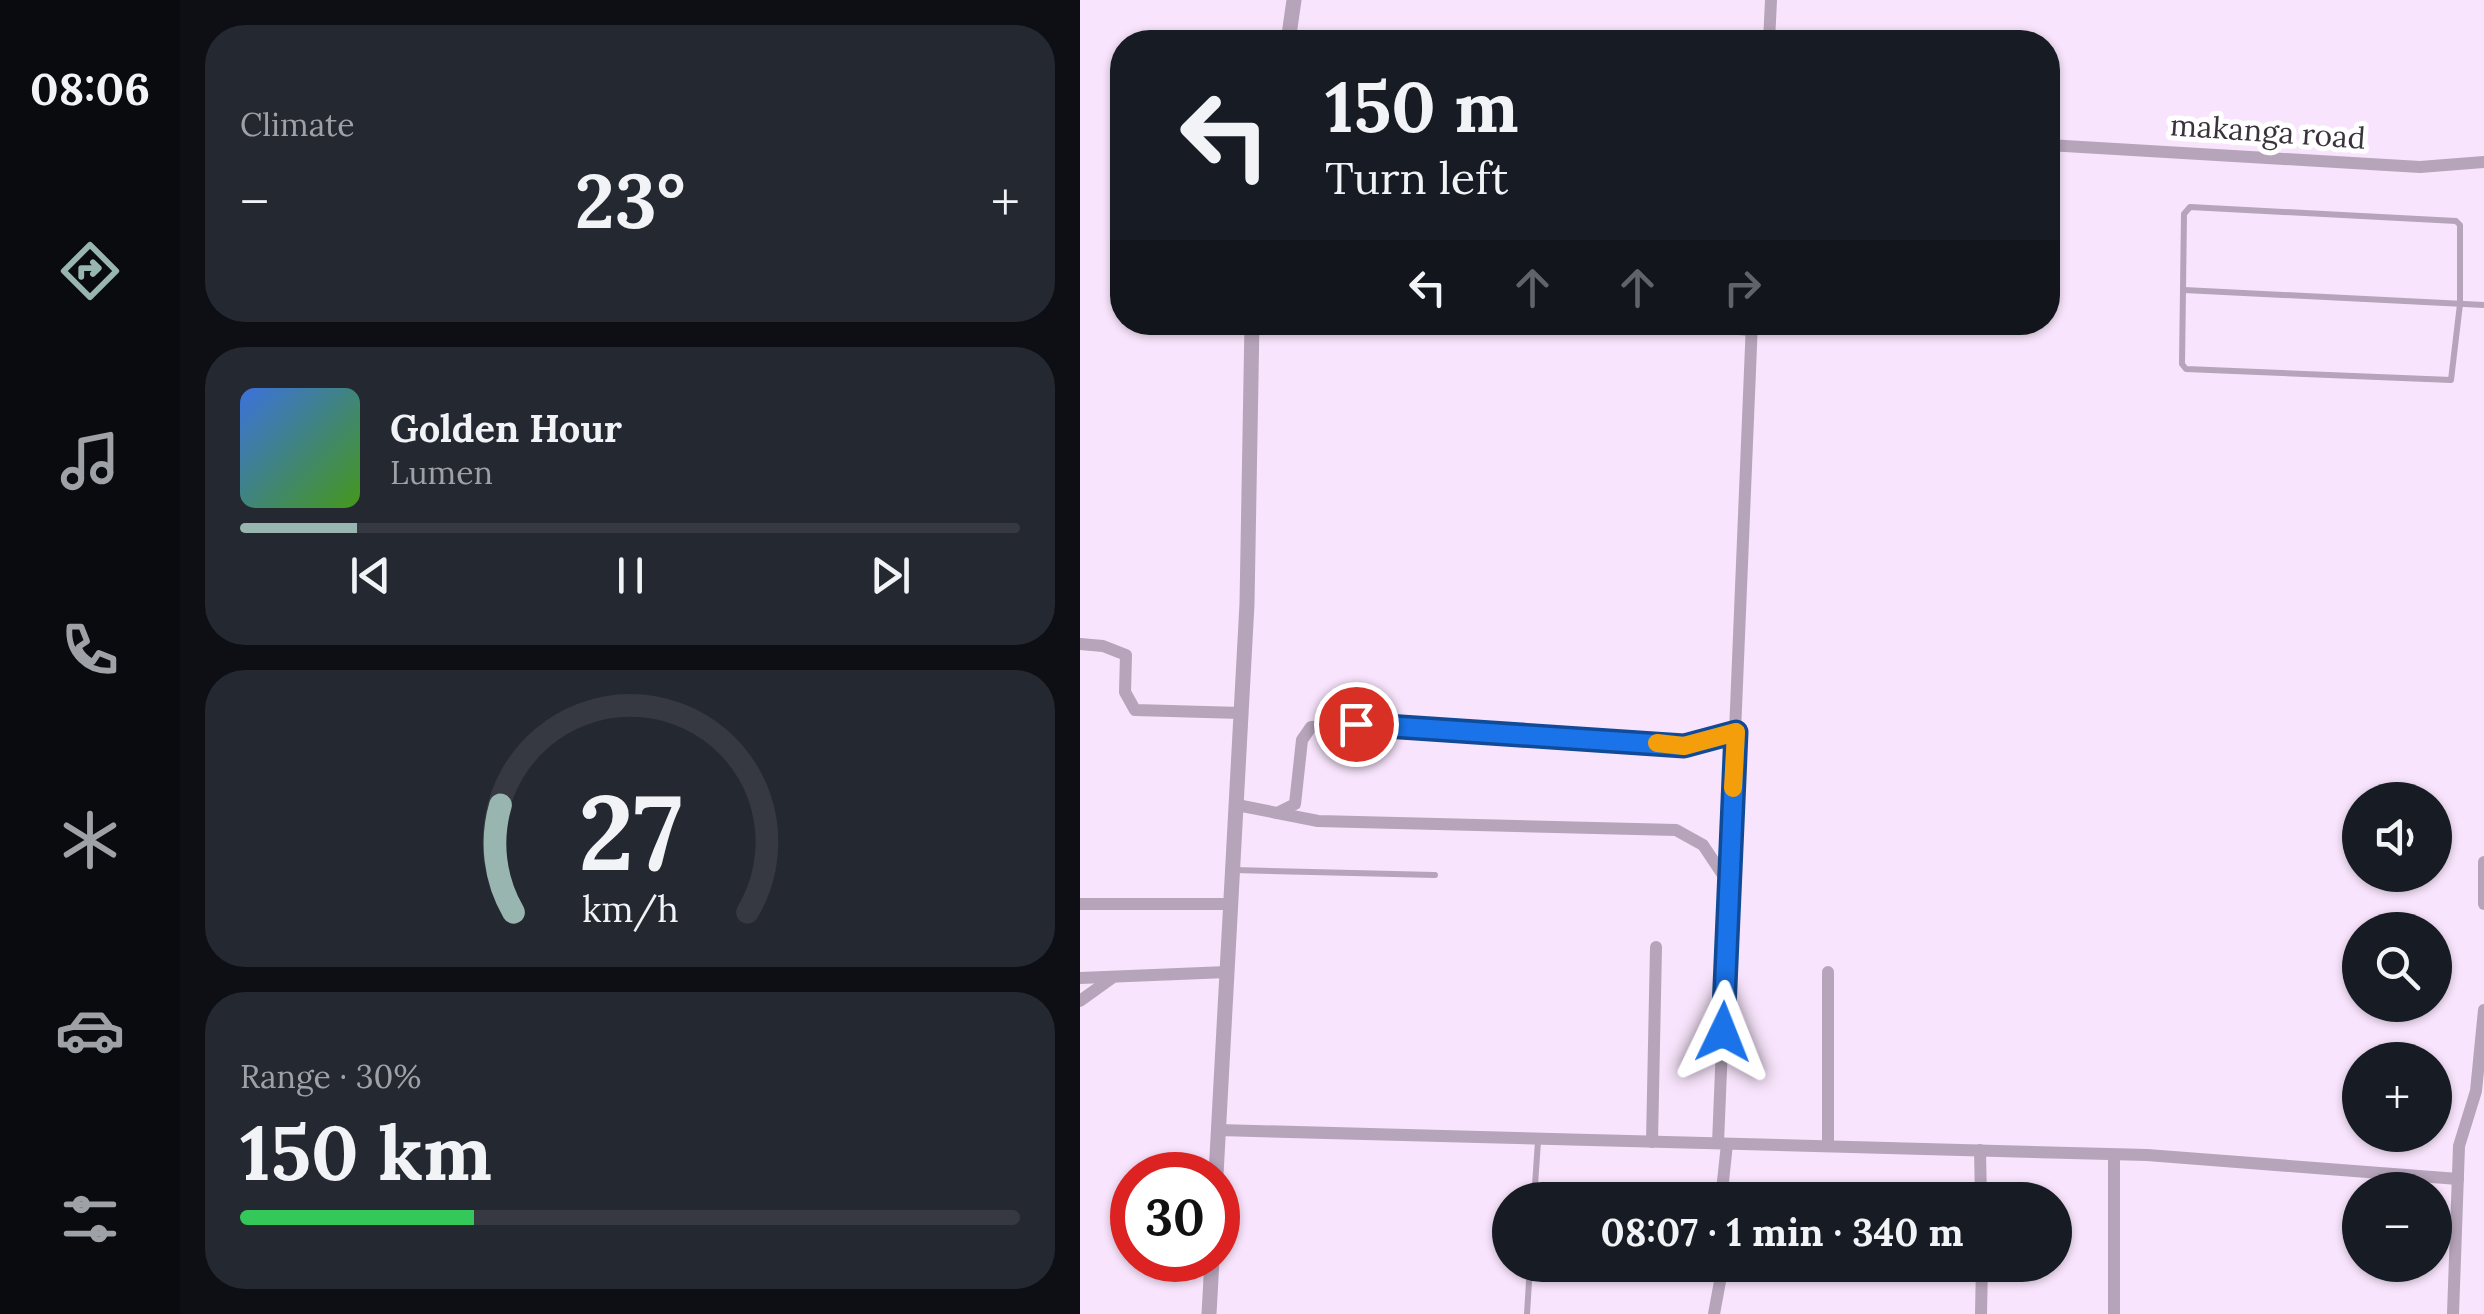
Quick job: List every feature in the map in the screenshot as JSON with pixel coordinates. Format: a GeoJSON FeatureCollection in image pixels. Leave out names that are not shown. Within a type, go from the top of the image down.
{"type":"FeatureCollection","features":[{"type":"Feature","properties":{"kind":"street"},"geometry":{"type":"LineString","coordinates":[[1290,30],[1294,0]]}},
{"type":"Feature","properties":{"kind":"street"},"geometry":{"type":"LineString","coordinates":[[1770,30],[1771,0]]}},
{"type":"Feature","properties":{"kind":"street","name":"makanga road"},"geometry":{"type":"LineString","coordinates":[[2060,147],[2420,166],[2484,162]]}},
{"type":"Feature","properties":{"kind":"street"},"geometry":{"type":"LineString","coordinates":[[1217,1152],[1241,712],[1252,335]]}},
{"type":"Feature","properties":{"kind":"street"},"geometry":{"type":"LineString","coordinates":[[1722,1182],[1729,884],[1752,335]]}},
{"type":"Feature","properties":{"kind":"street"},"geometry":{"type":"LineString","coordinates":[[1080,644],[1103,646],[1126,655],[1125,692],[1135,710],[1241,712]]}},
{"type":"Feature","properties":{"kind":"street"},"geometry":{"type":"LineString","coordinates":[[1277,813],[1295,804],[1302,740],[1311,727],[1385,724],[1684,746],[1736,732]]}},
{"type":"Feature","properties":{"kind":"street"},"geometry":{"type":"LineString","coordinates":[[1237,804],[1318,822],[1676,830],[1703,845],[1729,884]]}},
{"type":"Feature","properties":{"kind":"street"},"geometry":{"type":"LineString","coordinates":[[2484,862],[2484,904]]}},
{"type":"Feature","properties":{"kind":"street"},"geometry":{"type":"LineString","coordinates":[[1080,904],[1231,904]]}},
{"type":"Feature","properties":{"kind":"street"},"geometry":{"type":"LineString","coordinates":[[1652,1142],[1656,947]]}},
{"type":"Feature","properties":{"kind":"street"},"geometry":{"type":"LineString","coordinates":[[1080,978],[1227,972]]}},
{"type":"Feature","properties":{"kind":"street"},"geometry":{"type":"LineString","coordinates":[[1828,972],[1828,1146]]}},
{"type":"Feature","properties":{"kind":"street"},"geometry":{"type":"LineString","coordinates":[[1080,1001],[1114,976]]}},
{"type":"Feature","properties":{"kind":"street"},"geometry":{"type":"LineString","coordinates":[[2453,1314],[2459,1146],[2481,1075],[2484,1010]]}},
{"type":"Feature","properties":{"kind":"street"},"geometry":{"type":"LineString","coordinates":[[1218,1130],[2114,1154],[2458,1179]]}},
{"type":"Feature","properties":{"kind":"street"},"geometry":{"type":"LineString","coordinates":[[1980,1150],[1981,1182]]}},
{"type":"Feature","properties":{"kind":"street"},"geometry":{"type":"LineString","coordinates":[[2114,1154],[2114,1314]]}},
{"type":"Feature","properties":{"kind":"street"},"geometry":{"type":"LineString","coordinates":[[1209,1314],[1211,1282]]}},
{"type":"Feature","properties":{"kind":"street"},"geometry":{"type":"LineString","coordinates":[[1714,1314],[1719,1282]]}},
{"type":"Feature","properties":{"kind":"street"},"geometry":{"type":"LineString","coordinates":[[1981,1314],[1982,1282]]}},
{"type":"Feature","properties":{"kind":"lane"},"geometry":{"type":"LineString","coordinates":[[2190,207],[2450,219],[2460,225],[2460,304],[2454,375],[2446,382],[2191,371],[2182,364],[2184,214],[2190,207]]}},
{"type":"Feature","properties":{"kind":"lane"},"geometry":{"type":"LineString","coordinates":[[2184,290],[2484,305]]}},
{"type":"Feature","properties":{"kind":"lane"},"geometry":{"type":"LineString","coordinates":[[1233,870],[1435,875]]}},
{"type":"Feature","properties":{"kind":"lane"},"geometry":{"type":"LineString","coordinates":[[1535,1182],[1538,1140]]}},
{"type":"Feature","properties":{"kind":"lane"},"geometry":{"type":"LineString","coordinates":[[1526,1314],[1529,1282]]}},
{"type":"Feature","properties":{"kind":"slow traffic"},"geometry":{"type":"LineString","coordinates":[[1657,743],[1684,746],[1736,732],[1733,788]]}},
{"type":"Feature","properties":{"kind":"route"},"geometry":{"type":"LineString","coordinates":[[1356,724],[1684,746],[1736,732],[1723,1032]]}}]}
